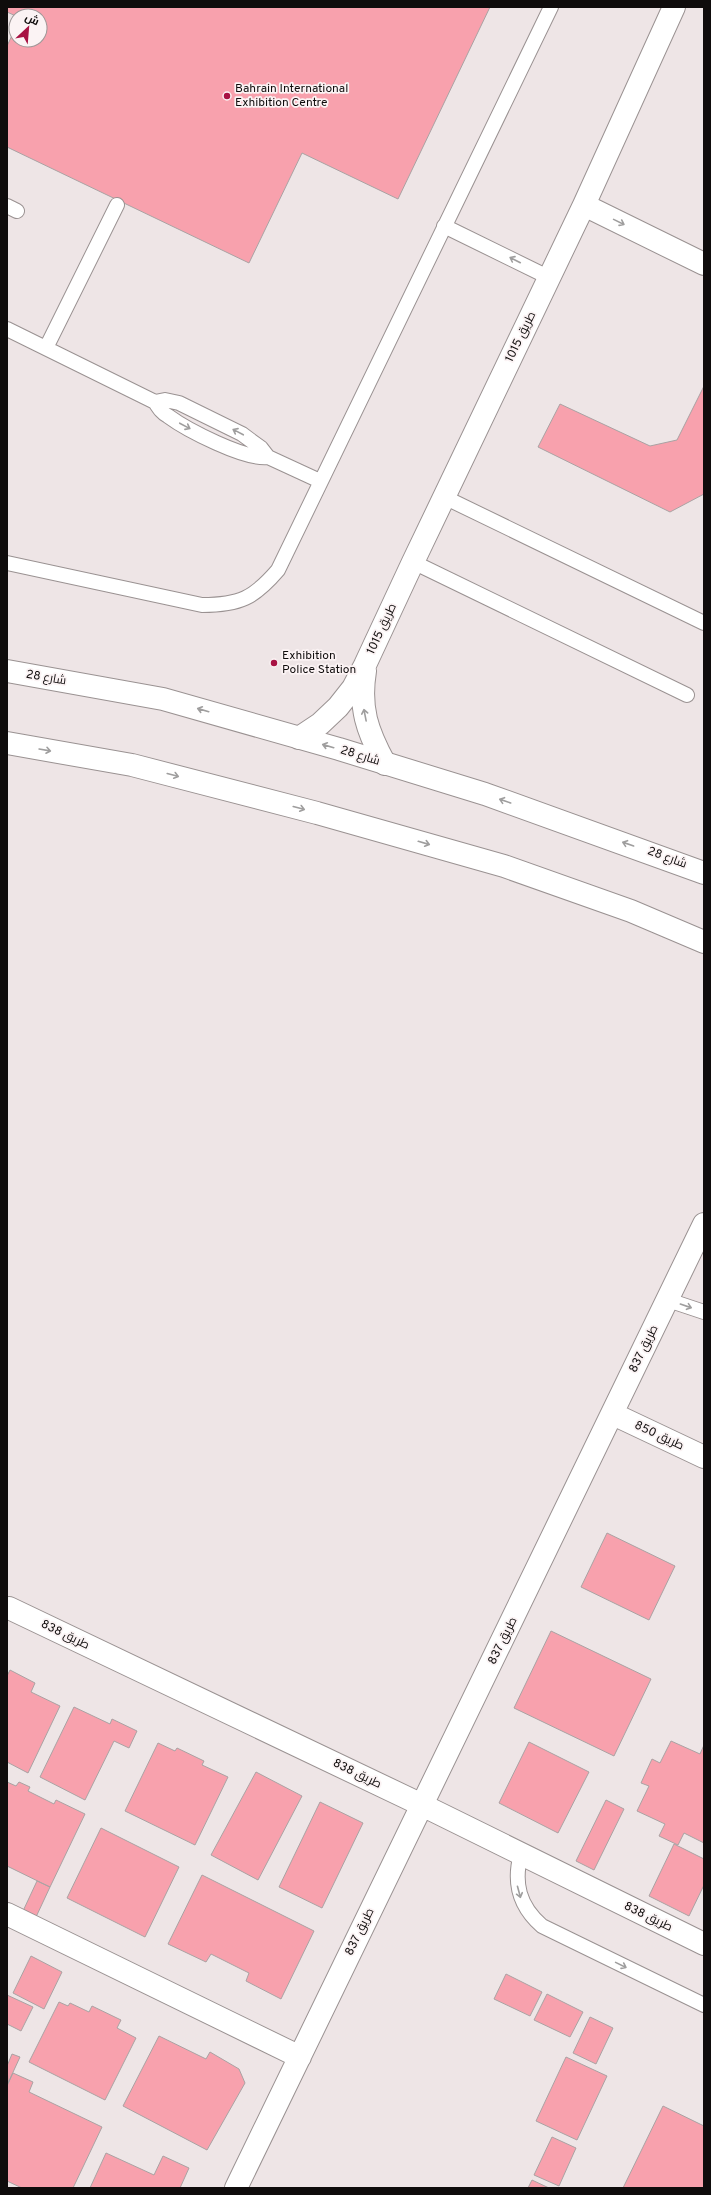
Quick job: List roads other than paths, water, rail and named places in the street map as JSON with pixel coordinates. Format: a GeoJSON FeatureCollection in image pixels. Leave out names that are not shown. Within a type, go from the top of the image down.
{"type":"FeatureCollection","features":[{"type":"Feature","properties":{"kind":"street","name":"طريق 1015"},"geometry":{"type":"LineString","coordinates":[[365,666],[413,562],[550,278],[674,7]]}},
{"type":"Feature","properties":{"kind":"street"},"geometry":{"type":"LineString","coordinates":[[584,205],[704,264]]}},
{"type":"Feature","properties":{"kind":"street"},"geometry":{"type":"LineString","coordinates":[[299,738],[320,724],[338,707],[353,688],[365,666]]}},
{"type":"Feature","properties":{"kind":"street"},"geometry":{"type":"LineString","coordinates":[[365,666],[362,691],[364,717],[372,741],[386,764]]}},
{"type":"Feature","properties":{"kind":"street","name":"شارع 28"},"geometry":{"type":"LineString","coordinates":[[7,671],[163,699],[299,738],[485,794],[704,873]]}},
{"type":"Feature","properties":{"kind":"street"},"geometry":{"type":"LineString","coordinates":[[7,743],[132,765],[317,813],[489,862],[631,911],[704,942]]}},
{"type":"Feature","properties":{"kind":"street","name":"طريق 837"},"geometry":{"type":"LineString","coordinates":[[236,2188],[704,1224]]}},
{"type":"Feature","properties":{"kind":"street","name":"طريق 850"},"geometry":{"type":"LineString","coordinates":[[613,1414],[704,1457]]}},
{"type":"Feature","properties":{"kind":"street","name":"طريق 838"},"geometry":{"type":"LineString","coordinates":[[9,1608],[422,1805],[704,1944]]}},
{"type":"Feature","properties":{"kind":"street"},"geometry":{"type":"LineString","coordinates":[[7,1914],[300,2057]]}},
{"type":"Feature","properties":{"kind":"lane"},"geometry":{"type":"LineString","coordinates":[[7,563],[202,605],[225,605],[245,599],[264,587],[278,570],[551,7]]}},
{"type":"Feature","properties":{"kind":"lane"},"geometry":{"type":"LineString","coordinates":[[46,348],[117,205]]}},
{"type":"Feature","properties":{"kind":"lane"},"geometry":{"type":"LineString","coordinates":[[444,226],[550,278]]}},
{"type":"Feature","properties":{"kind":"lane"},"geometry":{"type":"LineString","coordinates":[[7,329],[155,402],[167,416],[205,436],[246,455],[268,457],[320,481]]}},
{"type":"Feature","properties":{"kind":"lane"},"geometry":{"type":"LineString","coordinates":[[444,497],[704,623]]}},
{"type":"Feature","properties":{"kind":"lane"},"geometry":{"type":"LineString","coordinates":[[413,562],[688,695]]}},
{"type":"Feature","properties":{"kind":"lane"},"geometry":{"type":"LineString","coordinates":[[668,1300],[704,1312]]}},
{"type":"Feature","properties":{"kind":"lane"},"geometry":{"type":"LineString","coordinates":[[521,1854],[516,1879],[518,1892],[523,1905],[531,1917],[542,1926],[704,2005]]}},
{"type":"Feature","properties":{"kind":"place","name":"Bahrain International Exhibition Centre"},"geometry":{"type":"Point","coordinates":[227,96]}},
{"type":"Feature","properties":{"kind":"place","name":"Exhibition Police Station"},"geometry":{"type":"Point","coordinates":[274,663]}}]}
